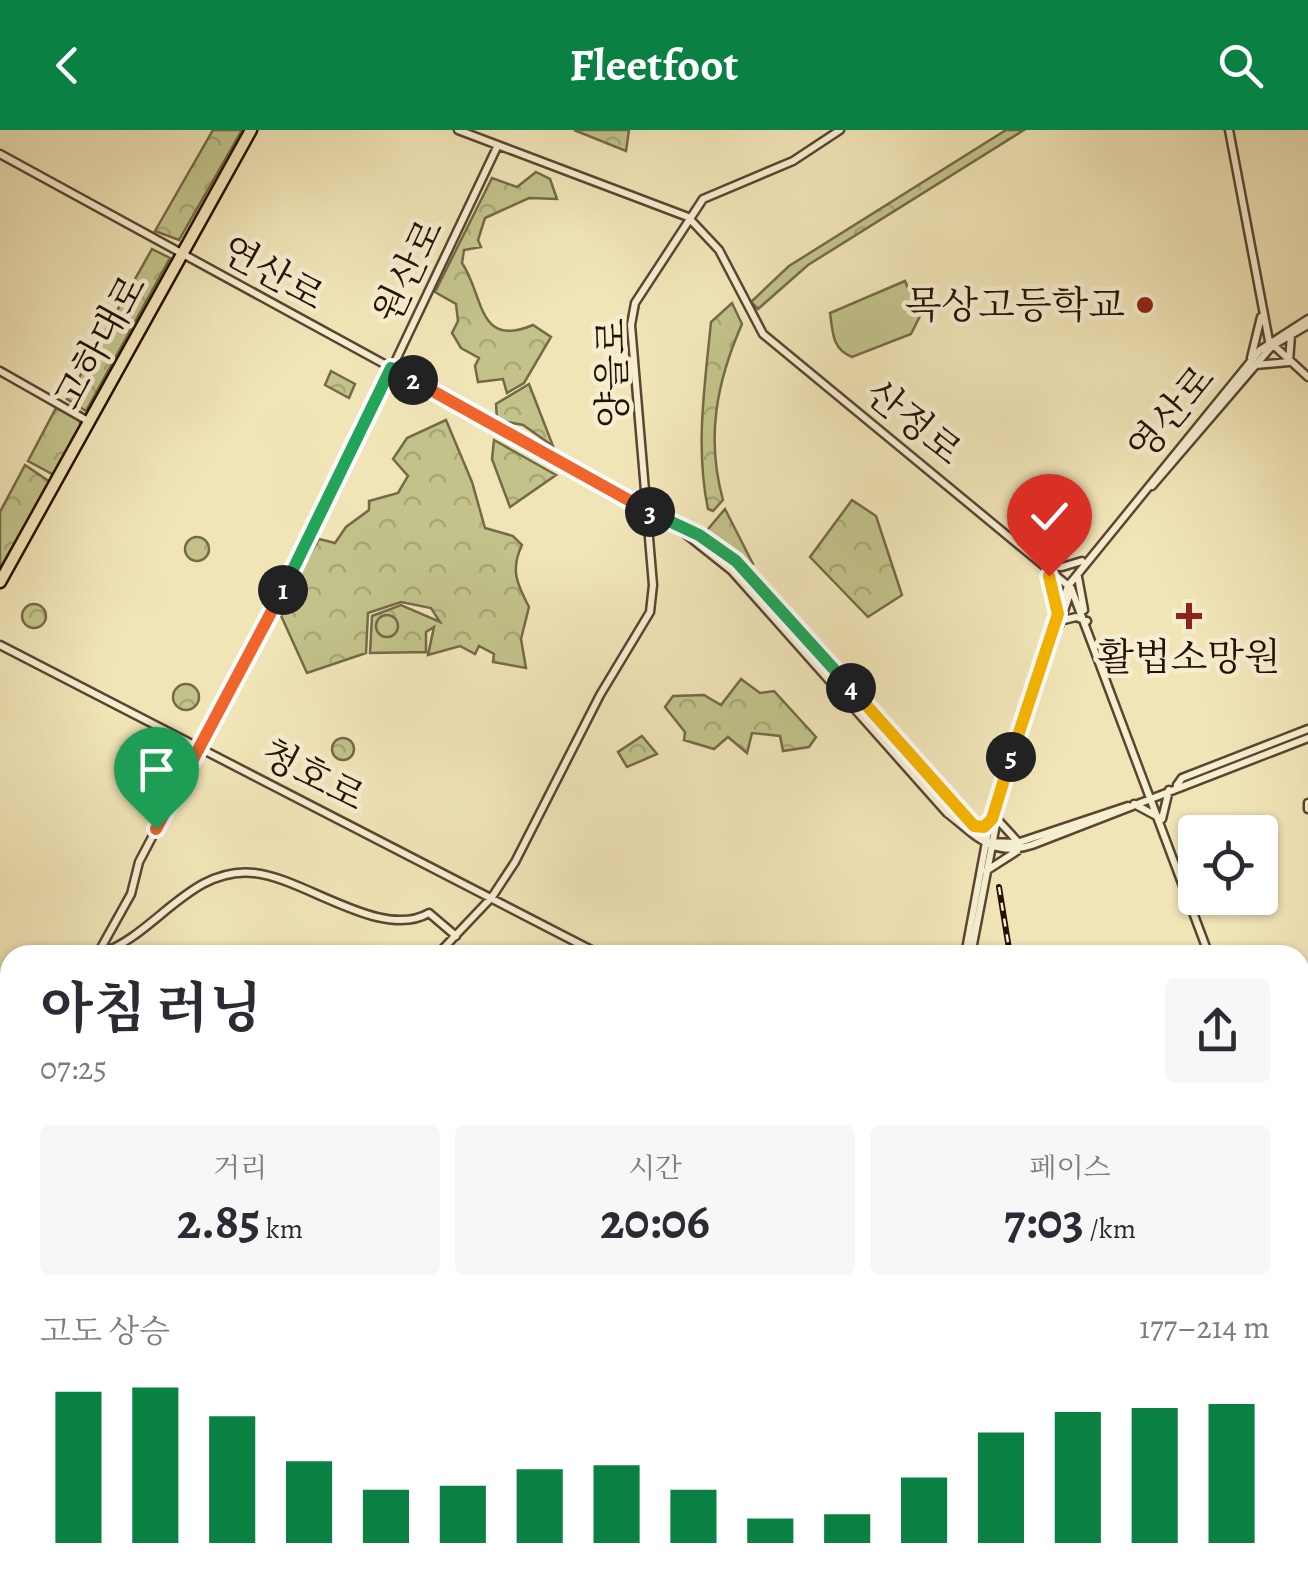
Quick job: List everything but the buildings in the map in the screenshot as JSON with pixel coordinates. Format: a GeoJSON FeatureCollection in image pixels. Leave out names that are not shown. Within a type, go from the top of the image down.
{"type":"FeatureCollection","features":[{"type":"Feature","properties":{"kind":"main road","name":"고하대로"},"geometry":{"type":"LineString","coordinates":[[0,582],[251,130]]}},
{"type":"Feature","properties":{"kind":"street","name":"산정로"},"geometry":{"type":"LineString","coordinates":[[458,130],[688,217],[719,250],[762,334],[1070,587],[1162,820],[1206,945]]}},
{"type":"Feature","properties":{"kind":"street","name":"양을로"},"geometry":{"type":"LineString","coordinates":[[447,945],[492,897],[650,612],[653,584],[632,313],[688,217],[709,195],[793,161],[840,130]]}},
{"type":"Feature","properties":{"kind":"street"},"geometry":{"type":"LineString","coordinates":[[1229,130],[1270,344],[1308,377]]}},
{"type":"Feature","properties":{"kind":"street","name":"원산로"},"geometry":{"type":"LineString","coordinates":[[103,945],[131,894],[139,862],[330,499],[498,145]]}},
{"type":"Feature","properties":{"kind":"street","name":"연산로"},"geometry":{"type":"LineString","coordinates":[[0,154],[736,561],[988,845]]}},
{"type":"Feature","properties":{"kind":"street"},"geometry":{"type":"LineString","coordinates":[[1262,310],[1253,363],[1289,362]]}},
{"type":"Feature","properties":{"kind":"street"},"geometry":{"type":"LineString","coordinates":[[1264,321],[1289,333],[1289,362]]}},
{"type":"Feature","properties":{"kind":"street","name":"영산로"},"geometry":{"type":"LineString","coordinates":[[970,945],[994,818],[1070,587],[1091,554],[1270,344],[1308,322]]}},
{"type":"Feature","properties":{"kind":"street","name":"영산로"},"geometry":{"type":"LineString","coordinates":[[1070,587],[1253,363]]}},
{"type":"Feature","properties":{"kind":"street"},"geometry":{"type":"LineString","coordinates":[[0,372],[89,422]]}},
{"type":"Feature","properties":{"kind":"street","name":"연산로"},"geometry":{"type":"LineString","coordinates":[[677,526],[732,571],[947,813],[988,845]]}},
{"type":"Feature","properties":{"kind":"street"},"geometry":{"type":"LineString","coordinates":[[1087,622],[1059,617],[1045,566],[1071,566],[1091,554]]}},
{"type":"Feature","properties":{"kind":"street"},"geometry":{"type":"LineString","coordinates":[[1078,576],[1087,622]]}},
{"type":"Feature","properties":{"kind":"street","name":"청호로"},"geometry":{"type":"LineString","coordinates":[[0,644],[582,945]]}},
{"type":"Feature","properties":{"kind":"street"},"geometry":{"type":"LineString","coordinates":[[1131,804],[1162,820],[1174,787],[1182,778],[1235,754],[1308,729]]}},
{"type":"Feature","properties":{"kind":"street"},"geometry":{"type":"LineString","coordinates":[[1297,733],[1307,741]]}},
{"type":"Feature","properties":{"kind":"street"},"geometry":{"type":"LineString","coordinates":[[988,845],[1030,840],[1307,741]]}},
{"type":"Feature","properties":{"kind":"street"},"geometry":{"type":"LineString","coordinates":[[988,845],[1006,852],[1023,848],[1124,811],[1131,804]]}},
{"type":"Feature","properties":{"kind":"street"},"geometry":{"type":"LineString","coordinates":[[967,820],[979,828],[994,818],[1012,839],[1030,840]]}},
{"type":"Feature","properties":{"kind":"street","name":"영산로"},"geometry":{"type":"LineString","coordinates":[[970,945],[988,845]]}},
{"type":"Feature","properties":{"kind":"street"},"geometry":{"type":"LineString","coordinates":[[985,872],[1023,848]]}},
{"type":"Feature","properties":{"kind":"street"},"geometry":{"type":"LineString","coordinates":[[122,945],[204,883],[248,872],[286,881],[376,916],[404,921],[429,913],[456,936]]}},
{"type":"Feature","properties":{"kind":"green space"},"geometry":{"type":"Polygon","coordinates":[[[213,130],[242,130],[179,240],[155,231],[213,130]]]}},
{"type":"Feature","properties":{"kind":"green space"},"geometry":{"type":"Polygon","coordinates":[[[574,130],[629,130],[626,151],[574,130]]]}},
{"type":"Feature","properties":{"kind":"green space"},"geometry":{"type":"Polygon","coordinates":[[[1006,130],[1024,130],[808,265],[758,309],[751,302],[789,266],[1006,130]]]}},
{"type":"Feature","properties":{"kind":"green space"},"geometry":{"type":"Polygon","coordinates":[[[536,172],[550,179],[557,199],[529,198],[485,218],[478,240],[481,247],[464,250],[462,263],[492,324],[501,330],[515,331],[533,325],[551,337],[524,383],[507,393],[503,379],[478,382],[475,366],[479,358],[461,348],[452,333],[458,321],[456,304],[435,292],[492,178],[517,187],[536,172]]]}},
{"type":"Feature","properties":{"kind":"green space"},"geometry":{"type":"Polygon","coordinates":[[[152,249],[170,258],[86,411],[67,399],[152,249]]]}},
{"type":"Feature","properties":{"kind":"green space"},"geometry":{"type":"Polygon","coordinates":[[[905,281],[920,316],[911,334],[852,357],[845,354],[835,340],[830,313],[905,281]]]}},
{"type":"Feature","properties":{"kind":"green space"},"geometry":{"type":"Polygon","coordinates":[[[732,303],[742,324],[716,411],[715,455],[723,500],[713,511],[708,509],[702,463],[704,392],[711,322],[732,303]]]}},
{"type":"Feature","properties":{"kind":"green space"},"geometry":{"type":"Polygon","coordinates":[[[331,371],[355,384],[349,398],[325,385],[331,371]]]}},
{"type":"Feature","properties":{"kind":"green space"},"geometry":{"type":"Polygon","coordinates":[[[529,384],[553,446],[523,425],[497,420],[496,404],[529,384]]]}},
{"type":"Feature","properties":{"kind":"green space"},"geometry":{"type":"Polygon","coordinates":[[[56,408],[78,419],[82,426],[54,475],[28,461],[56,408]]]}},
{"type":"Feature","properties":{"kind":"green space"},"geometry":{"type":"Polygon","coordinates":[[[446,420],[472,482],[485,528],[513,536],[522,545],[516,570],[529,607],[521,639],[526,668],[493,662],[494,654],[479,646],[475,654],[460,646],[428,655],[434,627],[426,632],[426,652],[370,653],[372,616],[401,605],[440,622],[431,608],[401,602],[368,613],[366,653],[307,673],[278,609],[319,539],[335,543],[346,527],[369,510],[369,501],[398,493],[408,476],[393,459],[407,438],[446,420]]]}},
{"type":"Feature","properties":{"kind":"green space"},"geometry":{"type":"Polygon","coordinates":[[[494,440],[556,475],[510,507],[492,459],[494,440]]]}},
{"type":"Feature","properties":{"kind":"green space"},"geometry":{"type":"Polygon","coordinates":[[[25,465],[50,482],[0,569],[0,512],[25,465]]]}},
{"type":"Feature","properties":{"kind":"green space"},"geometry":{"type":"Polygon","coordinates":[[[852,500],[876,516],[902,595],[868,617],[810,557],[852,500]]]}},
{"type":"Feature","properties":{"kind":"green space"},"geometry":{"type":"Polygon","coordinates":[[[725,509],[753,564],[748,567],[703,535],[725,509]]]}},
{"type":"Feature","properties":{"kind":"green space"},"geometry":{"type":"Polygon","coordinates":[[[197,537],[209,549],[197,561],[185,549],[197,537]]]}},
{"type":"Feature","properties":{"kind":"green space"},"geometry":{"type":"Polygon","coordinates":[[[29,604],[39,604],[46,616],[39,628],[29,628],[22,621],[22,611],[29,604]]]}},
{"type":"Feature","properties":{"kind":"green space"},"geometry":{"type":"Polygon","coordinates":[[[387,615],[395,618],[395,634],[387,637],[379,634],[376,626],[379,618],[387,615]]]}},
{"type":"Feature","properties":{"kind":"green space"},"geometry":{"type":"Polygon","coordinates":[[[741,679],[760,693],[774,691],[816,737],[809,747],[783,751],[780,736],[752,733],[747,753],[728,737],[714,749],[684,740],[685,732],[665,707],[673,696],[704,695],[721,705],[741,679]]]}},
{"type":"Feature","properties":{"kind":"green space"},"geometry":{"type":"Polygon","coordinates":[[[186,684],[195,688],[199,697],[195,706],[186,710],[177,706],[173,697],[177,688],[186,684]]]}},
{"type":"Feature","properties":{"kind":"green space"},"geometry":{"type":"Polygon","coordinates":[[[642,736],[657,754],[627,767],[618,752],[642,736]]]}},
{"type":"Feature","properties":{"kind":"green space"},"geometry":{"type":"Polygon","coordinates":[[[339,738],[347,738],[354,749],[347,760],[339,760],[332,753],[332,745],[339,738]]]}},
{"type":"Feature","properties":{"kind":"railway"},"geometry":{"type":"LineString","coordinates":[[999,887],[1008,945]]}},
{"type":"Feature","properties":{"kind":"place","name":"목상고등학교"},"geometry":{"type":"Point","coordinates":[1145,305]}},
{"type":"Feature","properties":{"kind":"place","name":"활법소망원"},"geometry":{"type":"Point","coordinates":[1189,616]}},
{"type":"Feature","properties":{"kind":"route"},"geometry":{"type":"LineString","coordinates":[[156,829],[272,612],[391,368],[719,547],[861,698],[967,820],[979,828],[992,819],[1058,614],[1049,576]]}}]}
